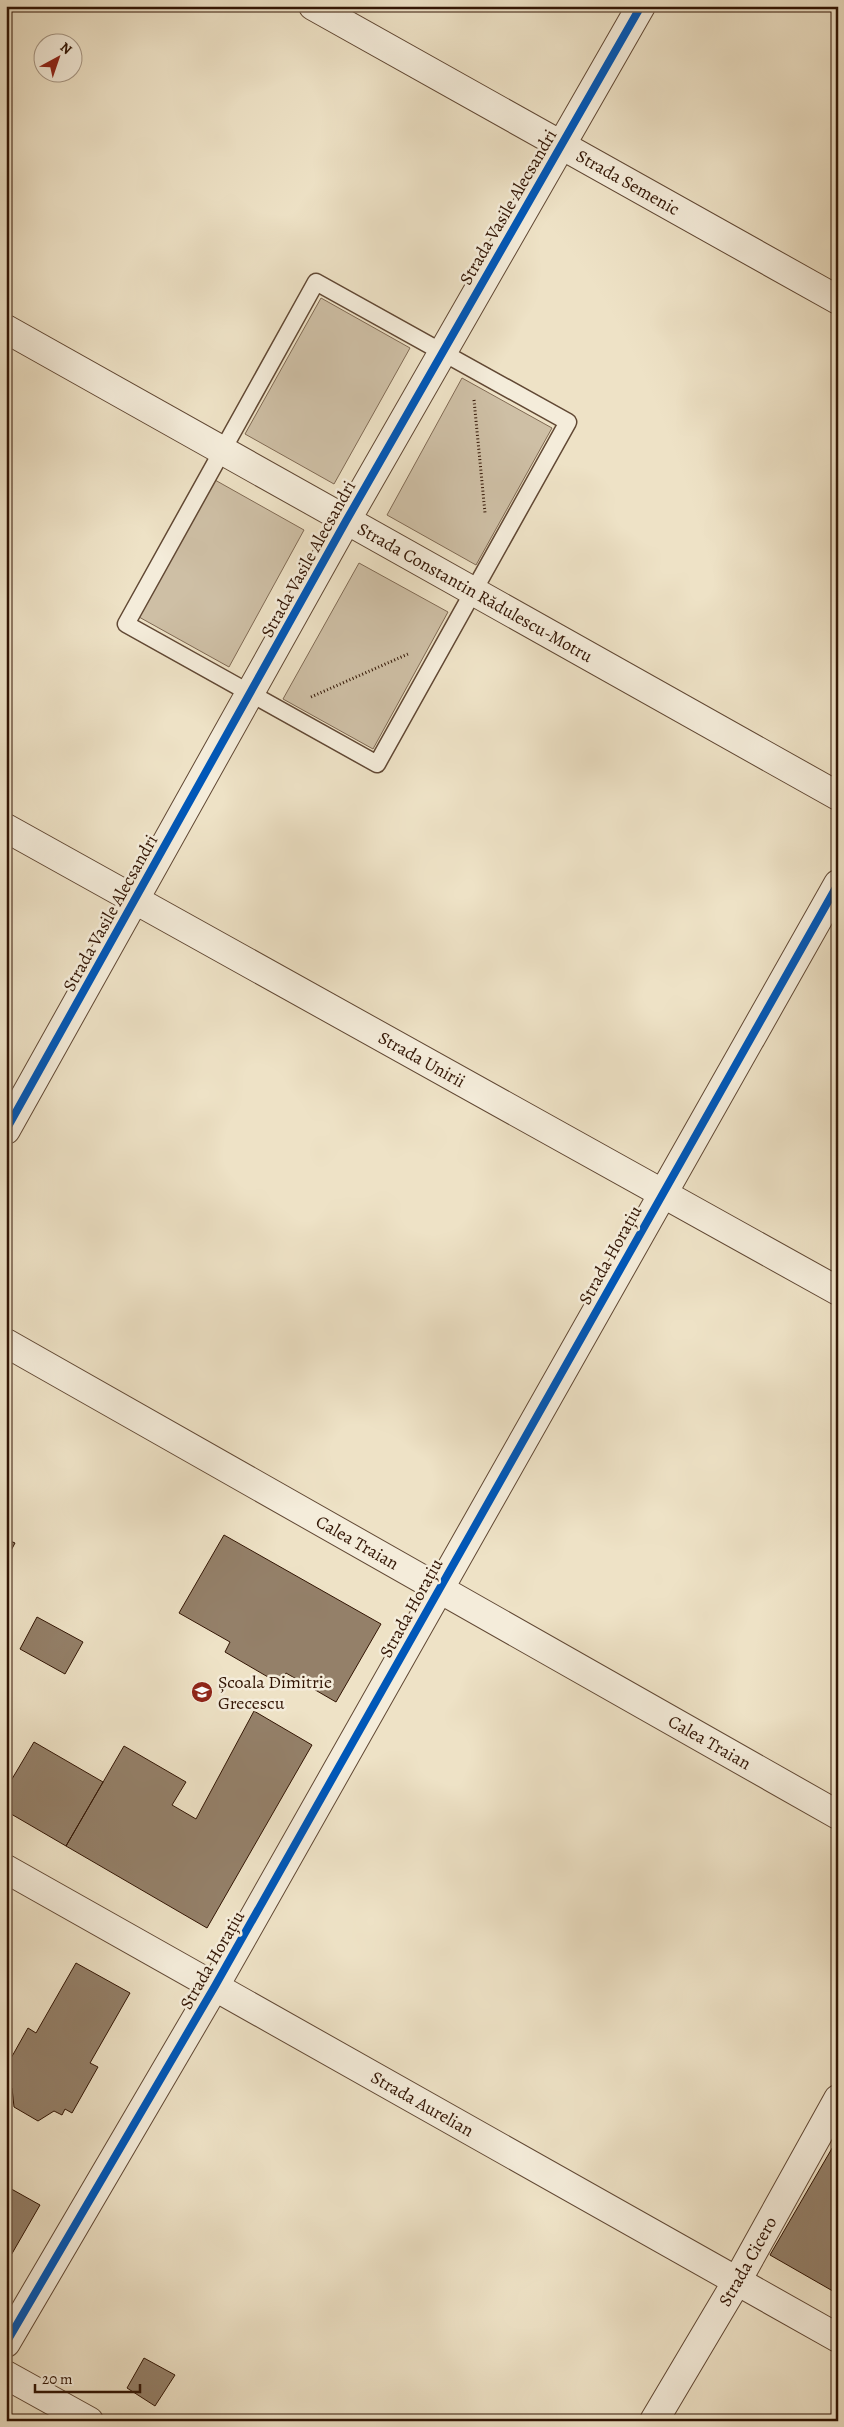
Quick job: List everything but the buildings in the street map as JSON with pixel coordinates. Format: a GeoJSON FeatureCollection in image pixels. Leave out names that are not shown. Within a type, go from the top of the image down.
{"type":"FeatureCollection","features":[{"type":"Feature","properties":{"kind":"street","name":"Strada Semenic"},"geometry":{"type":"LineString","coordinates":[[313,6],[838,300]]}},
{"type":"Feature","properties":{"kind":"street","name":"Strada Vasile Alecsandri"},"geometry":{"type":"LineString","coordinates":[[6,1130],[346,521],[641,6]]}},
{"type":"Feature","properties":{"kind":"street","name":"Strada Constantin Rădulescu-Motru"},"geometry":{"type":"LineString","coordinates":[[6,329],[222,452],[838,796]]}},
{"type":"Feature","properties":{"kind":"street","name":"Strada Unirii"},"geometry":{"type":"LineString","coordinates":[[6,828],[838,1291]]}},
{"type":"Feature","properties":{"kind":"street","name":"Strada Horațiu"},"geometry":{"type":"LineString","coordinates":[[6,2343],[215,1986],[838,884]]}},
{"type":"Feature","properties":{"kind":"street","name":"Calea Traian"},"geometry":{"type":"LineString","coordinates":[[6,1343],[838,1815]]}},
{"type":"Feature","properties":{"kind":"street","name":"Strada Aurelian"},"geometry":{"type":"LineString","coordinates":[[6,1869],[838,2338]]}},
{"type":"Feature","properties":{"kind":"street","name":"Strada Cicero"},"geometry":{"type":"LineString","coordinates":[[654,2421],[737,2281],[838,2099]]}},
{"type":"Feature","properties":{"kind":"street"},"geometry":{"type":"LineString","coordinates":[[6,2375],[89,2421]]}},
{"type":"Feature","properties":{"kind":"lane"},"geometry":{"type":"LineString","coordinates":[[316,282],[442,352],[568,422],[377,764],[126,624],[316,282]]}},
{"type":"Feature","properties":{"kind":"path"},"geometry":{"type":"LineString","coordinates":[[471,369],[490,561]]}},
{"type":"Feature","properties":{"kind":"path"},"geometry":{"type":"LineString","coordinates":[[281,711],[449,635]]}},
{"type":"Feature","properties":{"kind":"shaded area"},"geometry":{"type":"Polygon","coordinates":[[[321,298],[410,348],[334,484],[245,434],[321,298]]]}},
{"type":"Feature","properties":{"kind":"shaded area"},"geometry":{"type":"Polygon","coordinates":[[[462,378],[552,428],[476,565],[387,515],[462,378]]]}},
{"type":"Feature","properties":{"kind":"shaded area"},"geometry":{"type":"Polygon","coordinates":[[[215,480],[304,530],[229,667],[139,617],[215,480]]]}},
{"type":"Feature","properties":{"kind":"shaded area"},"geometry":{"type":"Polygon","coordinates":[[[359,563],[448,612],[373,749],[283,699],[359,563]]]}},
{"type":"Feature","properties":{"kind":"cycle path"},"geometry":{"type":"LineString","coordinates":[[6,1130],[346,521],[641,6]]}},
{"type":"Feature","properties":{"kind":"cycle path"},"geometry":{"type":"LineString","coordinates":[[6,2343],[215,1986],[838,884]]}},
{"type":"Feature","properties":{"kind":"place","name":"Școala Dimitrie Grecescu"},"geometry":{"type":"Point","coordinates":[202,1692]}}]}
